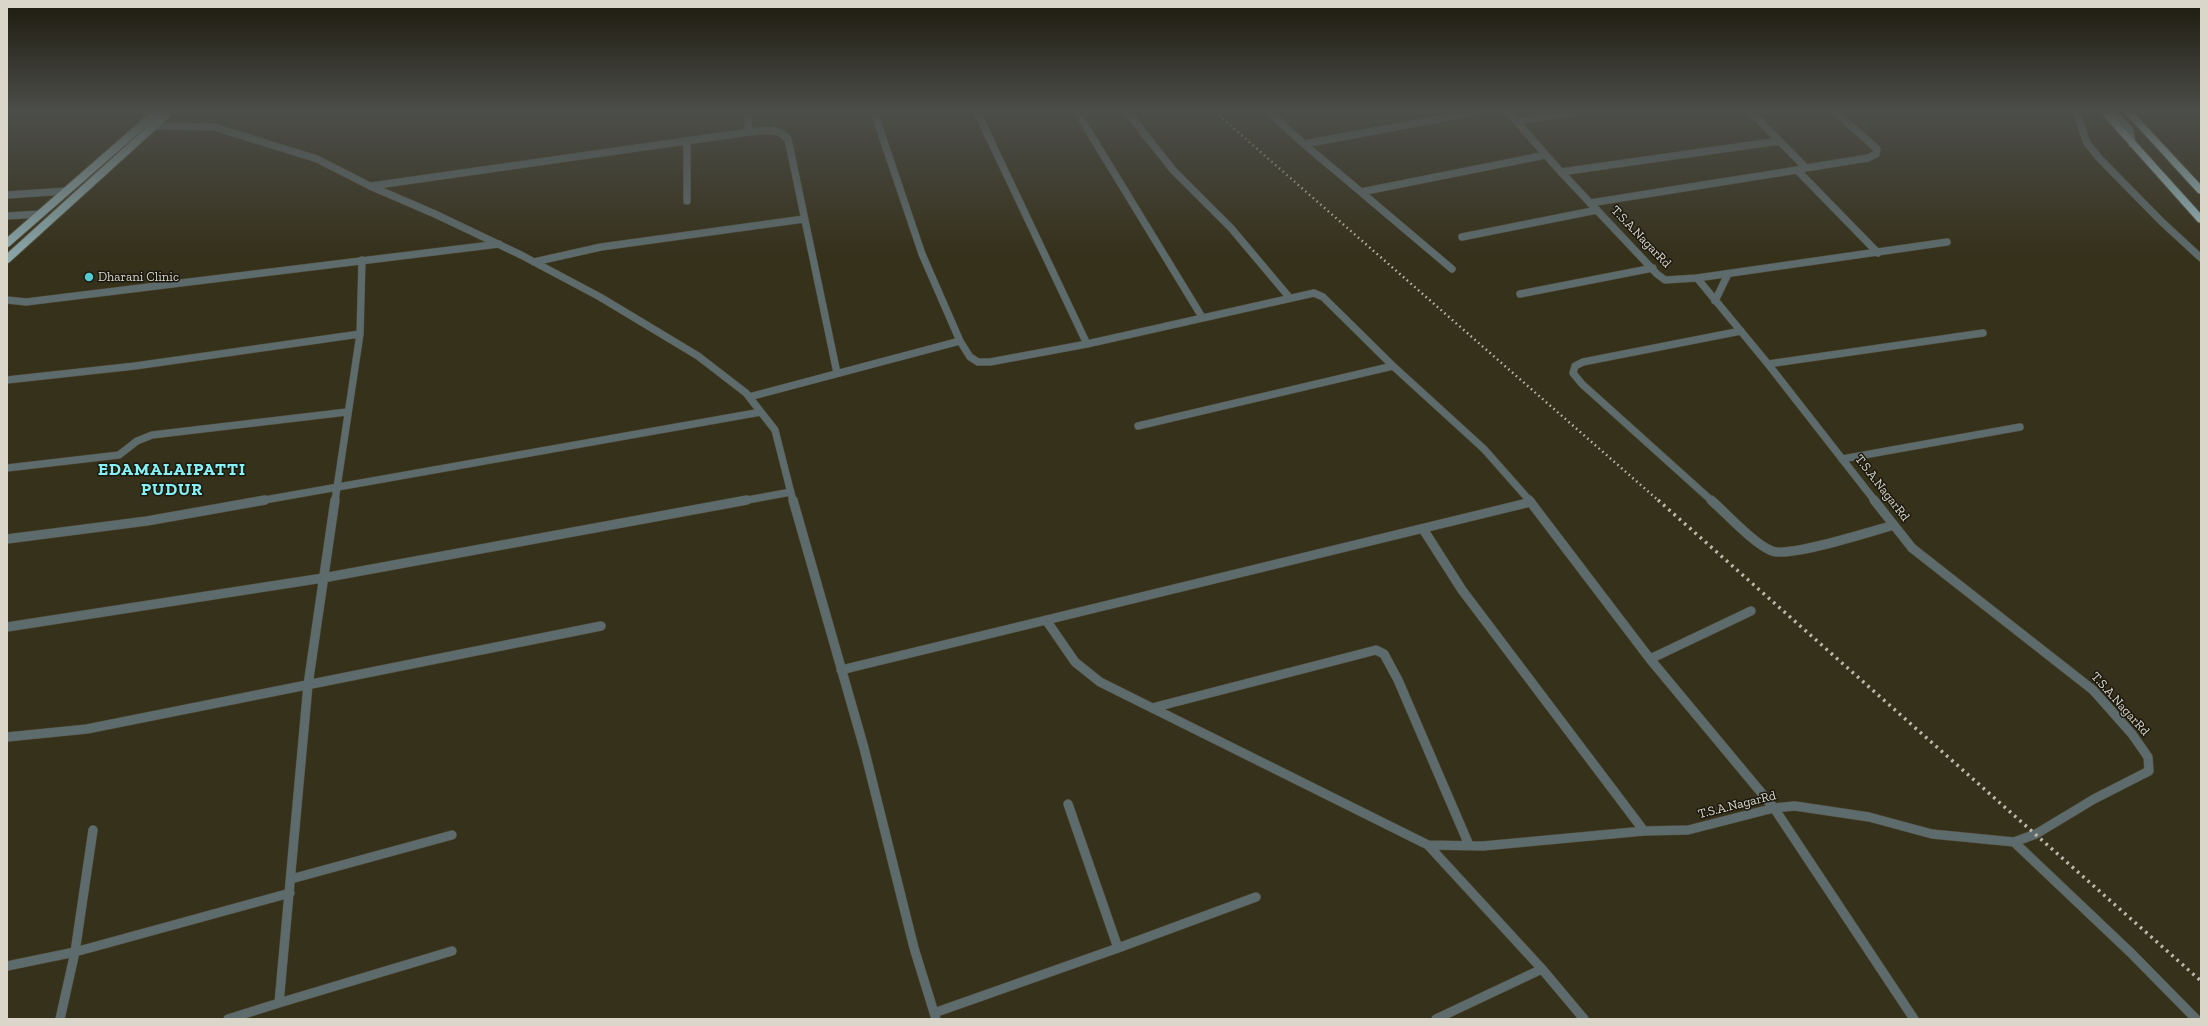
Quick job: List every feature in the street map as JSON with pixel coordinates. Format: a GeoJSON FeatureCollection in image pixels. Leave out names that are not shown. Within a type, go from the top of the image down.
{"type":"FeatureCollection","features":[{"type":"Feature","properties":{"kind":"highway"},"geometry":{"type":"LineString","coordinates":[[2146,160],[2201,220]]}},
{"type":"Feature","properties":{"kind":"highway"},"geometry":{"type":"LineString","coordinates":[[2172,160],[2201,191]]}},
{"type":"Feature","properties":{"kind":"main road"},"geometry":{"type":"LineString","coordinates":[[7,243],[102,160]]}},
{"type":"Feature","properties":{"kind":"main road"},"geometry":{"type":"LineString","coordinates":[[7,259],[115,160]]}},
{"type":"Feature","properties":{"kind":"street"},"geometry":{"type":"LineString","coordinates":[[319,160],[370,186],[499,244],[600,297],[698,356],[749,397],[774,430],[864,748],[914,948],[935,1016],[1256,897]]}},
{"type":"Feature","properties":{"kind":"street"},"geometry":{"type":"LineString","coordinates":[[370,186],[558,160]]}},
{"type":"Feature","properties":{"kind":"street"},"geometry":{"type":"LineString","coordinates":[[687,160],[687,201]]}},
{"type":"Feature","properties":{"kind":"street"},"geometry":{"type":"LineString","coordinates":[[791,160],[837,374]]}},
{"type":"Feature","properties":{"kind":"street"},"geometry":{"type":"LineString","coordinates":[[890,160],[922,254],[960,341],[970,357],[978,362],[990,362],[1087,344],[1288,297],[1314,293],[1323,297],[1392,366],[1484,448],[1531,502],[1650,659],[1774,808],[1914,1019]]}},
{"type":"Feature","properties":{"kind":"street"},"geometry":{"type":"LineString","coordinates":[[1000,160],[1087,344]]}},
{"type":"Feature","properties":{"kind":"street"},"geometry":{"type":"LineString","coordinates":[[1106,160],[1202,317]]}},
{"type":"Feature","properties":{"kind":"street"},"geometry":{"type":"LineString","coordinates":[[1165,160],[1173,170],[1231,228],[1288,297]]}},
{"type":"Feature","properties":{"kind":"street"},"geometry":{"type":"LineString","coordinates":[[1323,160],[1452,269]]}},
{"type":"Feature","properties":{"kind":"street"},"geometry":{"type":"LineString","coordinates":[[1362,192],[1522,160]]}},
{"type":"Feature","properties":{"kind":"street","name":"T.S.A.NagarRd"},"geometry":{"type":"LineString","coordinates":[[1428,845],[1483,846],[1644,831],[1688,830],[1732,820],[1774,808],[1795,806],[1869,817],[1932,834],[2014,842],[2036,834],[2094,799],[2149,772],[2148,757],[2132,734],[2093,690],[1912,548],[1768,364],[1697,278],[1666,280],[1550,160]]}},
{"type":"Feature","properties":{"kind":"street"},"geometry":{"type":"LineString","coordinates":[[1561,172],[1646,160]]}},
{"type":"Feature","properties":{"kind":"street"},"geometry":{"type":"LineString","coordinates":[[1798,160],[1806,168]]}},
{"type":"Feature","properties":{"kind":"street"},"geometry":{"type":"LineString","coordinates":[[1462,237],[1594,206],[1856,160]]}},
{"type":"Feature","properties":{"kind":"street"},"geometry":{"type":"LineString","coordinates":[[2101,160],[2162,222],[2201,258]]}},
{"type":"Feature","properties":{"kind":"street"},"geometry":{"type":"LineString","coordinates":[[1797,170],[1878,253]]}},
{"type":"Feature","properties":{"kind":"street"},"geometry":{"type":"LineString","coordinates":[[7,195],[67,190]]}},
{"type":"Feature","properties":{"kind":"street"},"geometry":{"type":"LineString","coordinates":[[7,216],[40,214]]}},
{"type":"Feature","properties":{"kind":"street"},"geometry":{"type":"LineString","coordinates":[[534,262],[601,247],[804,219]]}},
{"type":"Feature","properties":{"kind":"street"},"geometry":{"type":"LineString","coordinates":[[1697,278],[1947,242]]}},
{"type":"Feature","properties":{"kind":"street"},"geometry":{"type":"LineString","coordinates":[[7,300],[26,302],[499,244]]}},
{"type":"Feature","properties":{"kind":"street"},"geometry":{"type":"LineString","coordinates":[[279,1003],[308,685],[347,412],[360,334],[362,260]]}},
{"type":"Feature","properties":{"kind":"street"},"geometry":{"type":"LineString","coordinates":[[1520,294],[1653,268]]}},
{"type":"Feature","properties":{"kind":"street"},"geometry":{"type":"LineString","coordinates":[[1715,301],[1728,274]]}},
{"type":"Feature","properties":{"kind":"street"},"geometry":{"type":"LineString","coordinates":[[1741,332],[1583,362],[1575,366],[1573,373],[1594,395],[1761,545],[1772,553],[1784,554],[1894,525]]}},
{"type":"Feature","properties":{"kind":"street"},"geometry":{"type":"LineString","coordinates":[[1768,364],[1983,333]]}},
{"type":"Feature","properties":{"kind":"street"},"geometry":{"type":"LineString","coordinates":[[7,380],[135,366],[360,334]]}},
{"type":"Feature","properties":{"kind":"street"},"geometry":{"type":"LineString","coordinates":[[749,397],[960,341]]}},
{"type":"Feature","properties":{"kind":"street"},"geometry":{"type":"LineString","coordinates":[[1138,426],[1392,366]]}},
{"type":"Feature","properties":{"kind":"street"},"geometry":{"type":"LineString","coordinates":[[7,468],[119,455],[127,450],[134,441],[152,435],[347,412]]}},
{"type":"Feature","properties":{"kind":"street"},"geometry":{"type":"LineString","coordinates":[[7,539],[147,520],[761,412]]}},
{"type":"Feature","properties":{"kind":"street"},"geometry":{"type":"LineString","coordinates":[[1842,459],[2020,427]]}},
{"type":"Feature","properties":{"kind":"street"},"geometry":{"type":"LineString","coordinates":[[7,627],[324,578],[791,492]]}},
{"type":"Feature","properties":{"kind":"street"},"geometry":{"type":"LineString","coordinates":[[841,670],[1531,502]]}},
{"type":"Feature","properties":{"kind":"street"},"geometry":{"type":"LineString","coordinates":[[1423,529],[1462,590],[1644,831]]}},
{"type":"Feature","properties":{"kind":"street"},"geometry":{"type":"LineString","coordinates":[[1650,659],[1751,611]]}},
{"type":"Feature","properties":{"kind":"street"},"geometry":{"type":"LineString","coordinates":[[1046,620],[1071,659],[1082,670],[1100,682],[1428,845],[1542,969],[1584,1019]]}},
{"type":"Feature","properties":{"kind":"street"},"geometry":{"type":"LineString","coordinates":[[7,737],[87,730],[601,626]]}},
{"type":"Feature","properties":{"kind":"street"},"geometry":{"type":"LineString","coordinates":[[1152,708],[1376,650],[1384,654],[1398,680],[1469,845]]}},
{"type":"Feature","properties":{"kind":"street"},"geometry":{"type":"LineString","coordinates":[[1068,804],[1118,948]]}},
{"type":"Feature","properties":{"kind":"street"},"geometry":{"type":"LineString","coordinates":[[60,1019],[75,952],[93,830]]}},
{"type":"Feature","properties":{"kind":"street"},"geometry":{"type":"LineString","coordinates":[[291,879],[452,835]]}},
{"type":"Feature","properties":{"kind":"street"},"geometry":{"type":"LineString","coordinates":[[2014,842],[2131,953],[2196,1019]]}},
{"type":"Feature","properties":{"kind":"street"},"geometry":{"type":"LineString","coordinates":[[7,966],[75,952],[290,893]]}},
{"type":"Feature","properties":{"kind":"street"},"geometry":{"type":"LineString","coordinates":[[228,1019],[452,951]]}},
{"type":"Feature","properties":{"kind":"street"},"geometry":{"type":"LineString","coordinates":[[1436,1019],[1542,969]]}},
{"type":"Feature","properties":{"kind":"railway"},"geometry":{"type":"LineString","coordinates":[[1270,160],[1659,501]]}},
{"type":"Feature","properties":{"kind":"railway"},"geometry":{"type":"LineString","coordinates":[[1658,500],[2201,981]]}},
{"type":"Feature","properties":{"kind":"place","name":"Dharani Clinic"},"geometry":{"type":"Point","coordinates":[89,277]}},
{"type":"Feature","properties":{"kind":"district","name":"EDAMALAIPATTI PUDUR"},"geometry":{"type":"Point","coordinates":[172,480]}}]}
